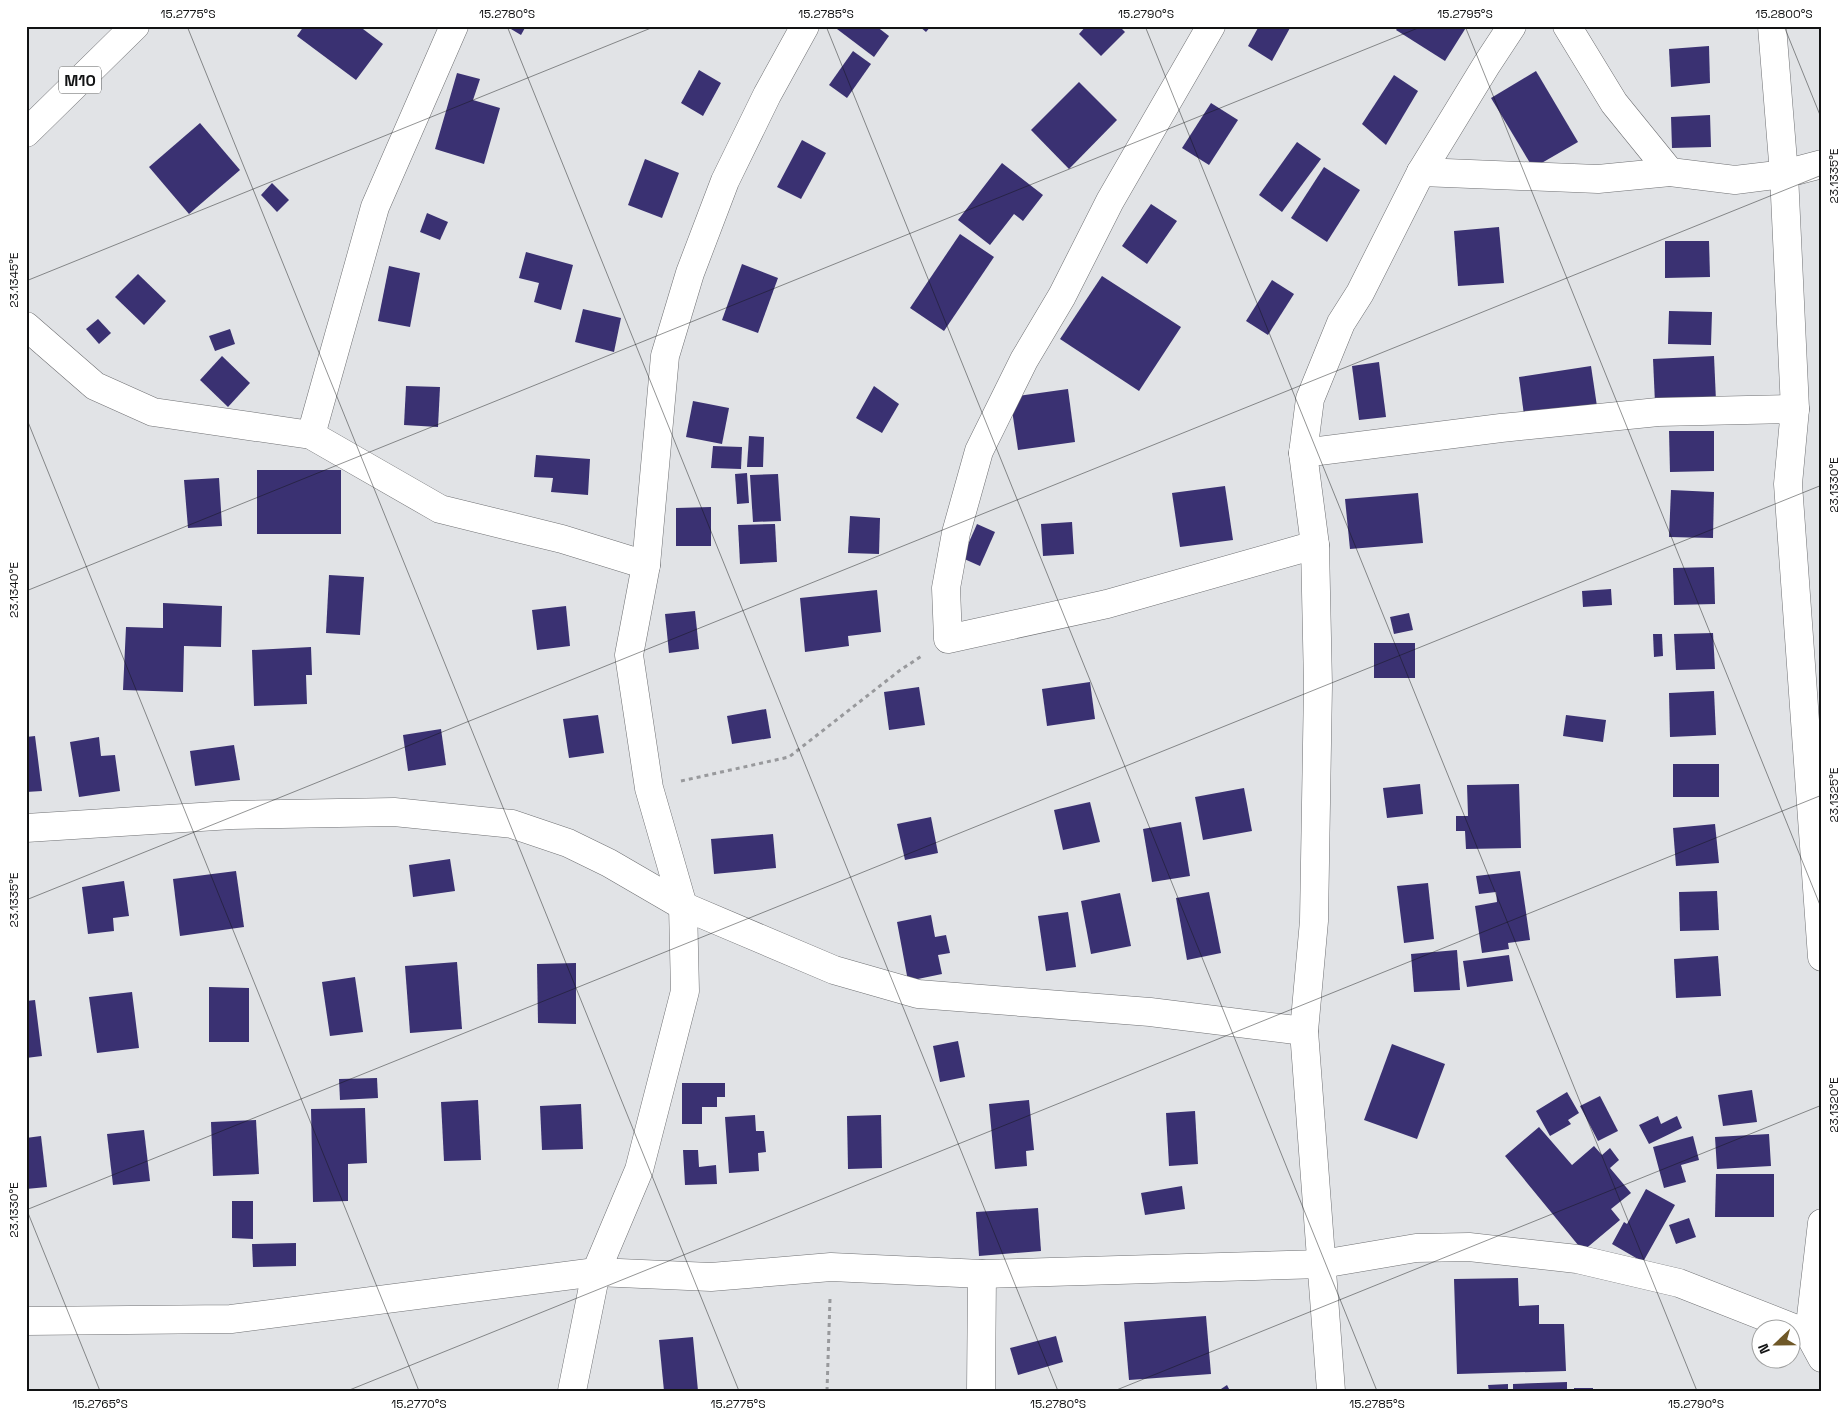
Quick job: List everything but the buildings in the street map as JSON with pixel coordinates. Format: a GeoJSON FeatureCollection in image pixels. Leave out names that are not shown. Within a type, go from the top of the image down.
{"type":"FeatureCollection","features":[{"type":"Feature","properties":{"kind":"street","name":"M10"},"geometry":{"type":"LineString","coordinates":[[26,133],[135,26]]}},
{"type":"Feature","properties":{"kind":"street"},"geometry":{"type":"LineString","coordinates":[[311,435],[376,207],[454,26]]}},
{"type":"Feature","properties":{"kind":"street"},"geometry":{"type":"LineString","coordinates":[[572,1391],[596,1272],[639,1170],[685,992],[683,906],[649,788],[629,655],[646,565],[665,356],[690,273],[725,181],[767,95],[805,26]]}},
{"type":"Feature","properties":{"kind":"street"},"geometry":{"type":"LineString","coordinates":[[1211,26],[1110,201],[1062,296],[1024,360],[979,450],[956,533],[946,588],[948,639],[1107,604],[1315,545]]}},
{"type":"Feature","properties":{"kind":"street"},"geometry":{"type":"LineString","coordinates":[[1331,1391],[1304,1031],[1314,920],[1318,685],[1315,545],[1303,453],[1310,399],[1341,323],[1360,293],[1421,172],[1512,26]]}},
{"type":"Feature","properties":{"kind":"street"},"geometry":{"type":"LineString","coordinates":[[1567,26],[1614,103],[1670,172]]}},
{"type":"Feature","properties":{"kind":"street"},"geometry":{"type":"LineString","coordinates":[[1772,26],[1784,174],[1795,409],[1788,484],[1822,957]]}},
{"type":"Feature","properties":{"kind":"street"},"geometry":{"type":"LineString","coordinates":[[1421,172],[1598,179],[1670,172],[1735,180],[1784,174],[1822,164]]}},
{"type":"Feature","properties":{"kind":"street"},"geometry":{"type":"LineString","coordinates":[[26,326],[94,386],[153,412],[311,435],[440,509],[562,539],[646,565]]}},
{"type":"Feature","properties":{"kind":"street"},"geometry":{"type":"LineString","coordinates":[[1303,453],[1501,428],[1658,412],[1795,409]]}},
{"type":"Feature","properties":{"kind":"street"},"geometry":{"type":"LineString","coordinates":[[26,828],[232,815],[394,812],[512,824],[568,843],[609,863],[683,906],[834,970],[918,994],[1150,1012],[1304,1031]]}},
{"type":"Feature","properties":{"kind":"street"},"geometry":{"type":"LineString","coordinates":[[1822,1222],[1809,1334],[1822,1358]]}},
{"type":"Feature","properties":{"kind":"street"},"geometry":{"type":"LineString","coordinates":[[26,1321],[231,1319],[596,1272],[711,1277],[831,1267],[982,1274],[1322,1264],[1416,1248],[1469,1247],[1577,1260],[1679,1283],[1809,1334]]}},
{"type":"Feature","properties":{"kind":"street"},"geometry":{"type":"LineString","coordinates":[[981,1391],[982,1274]]}},
{"type":"Feature","properties":{"kind":"path"},"geometry":{"type":"LineString","coordinates":[[649,788],[789,757],[899,671],[948,639]]}},
{"type":"Feature","properties":{"kind":"path"},"geometry":{"type":"LineString","coordinates":[[826,1391],[831,1267]]}}]}
